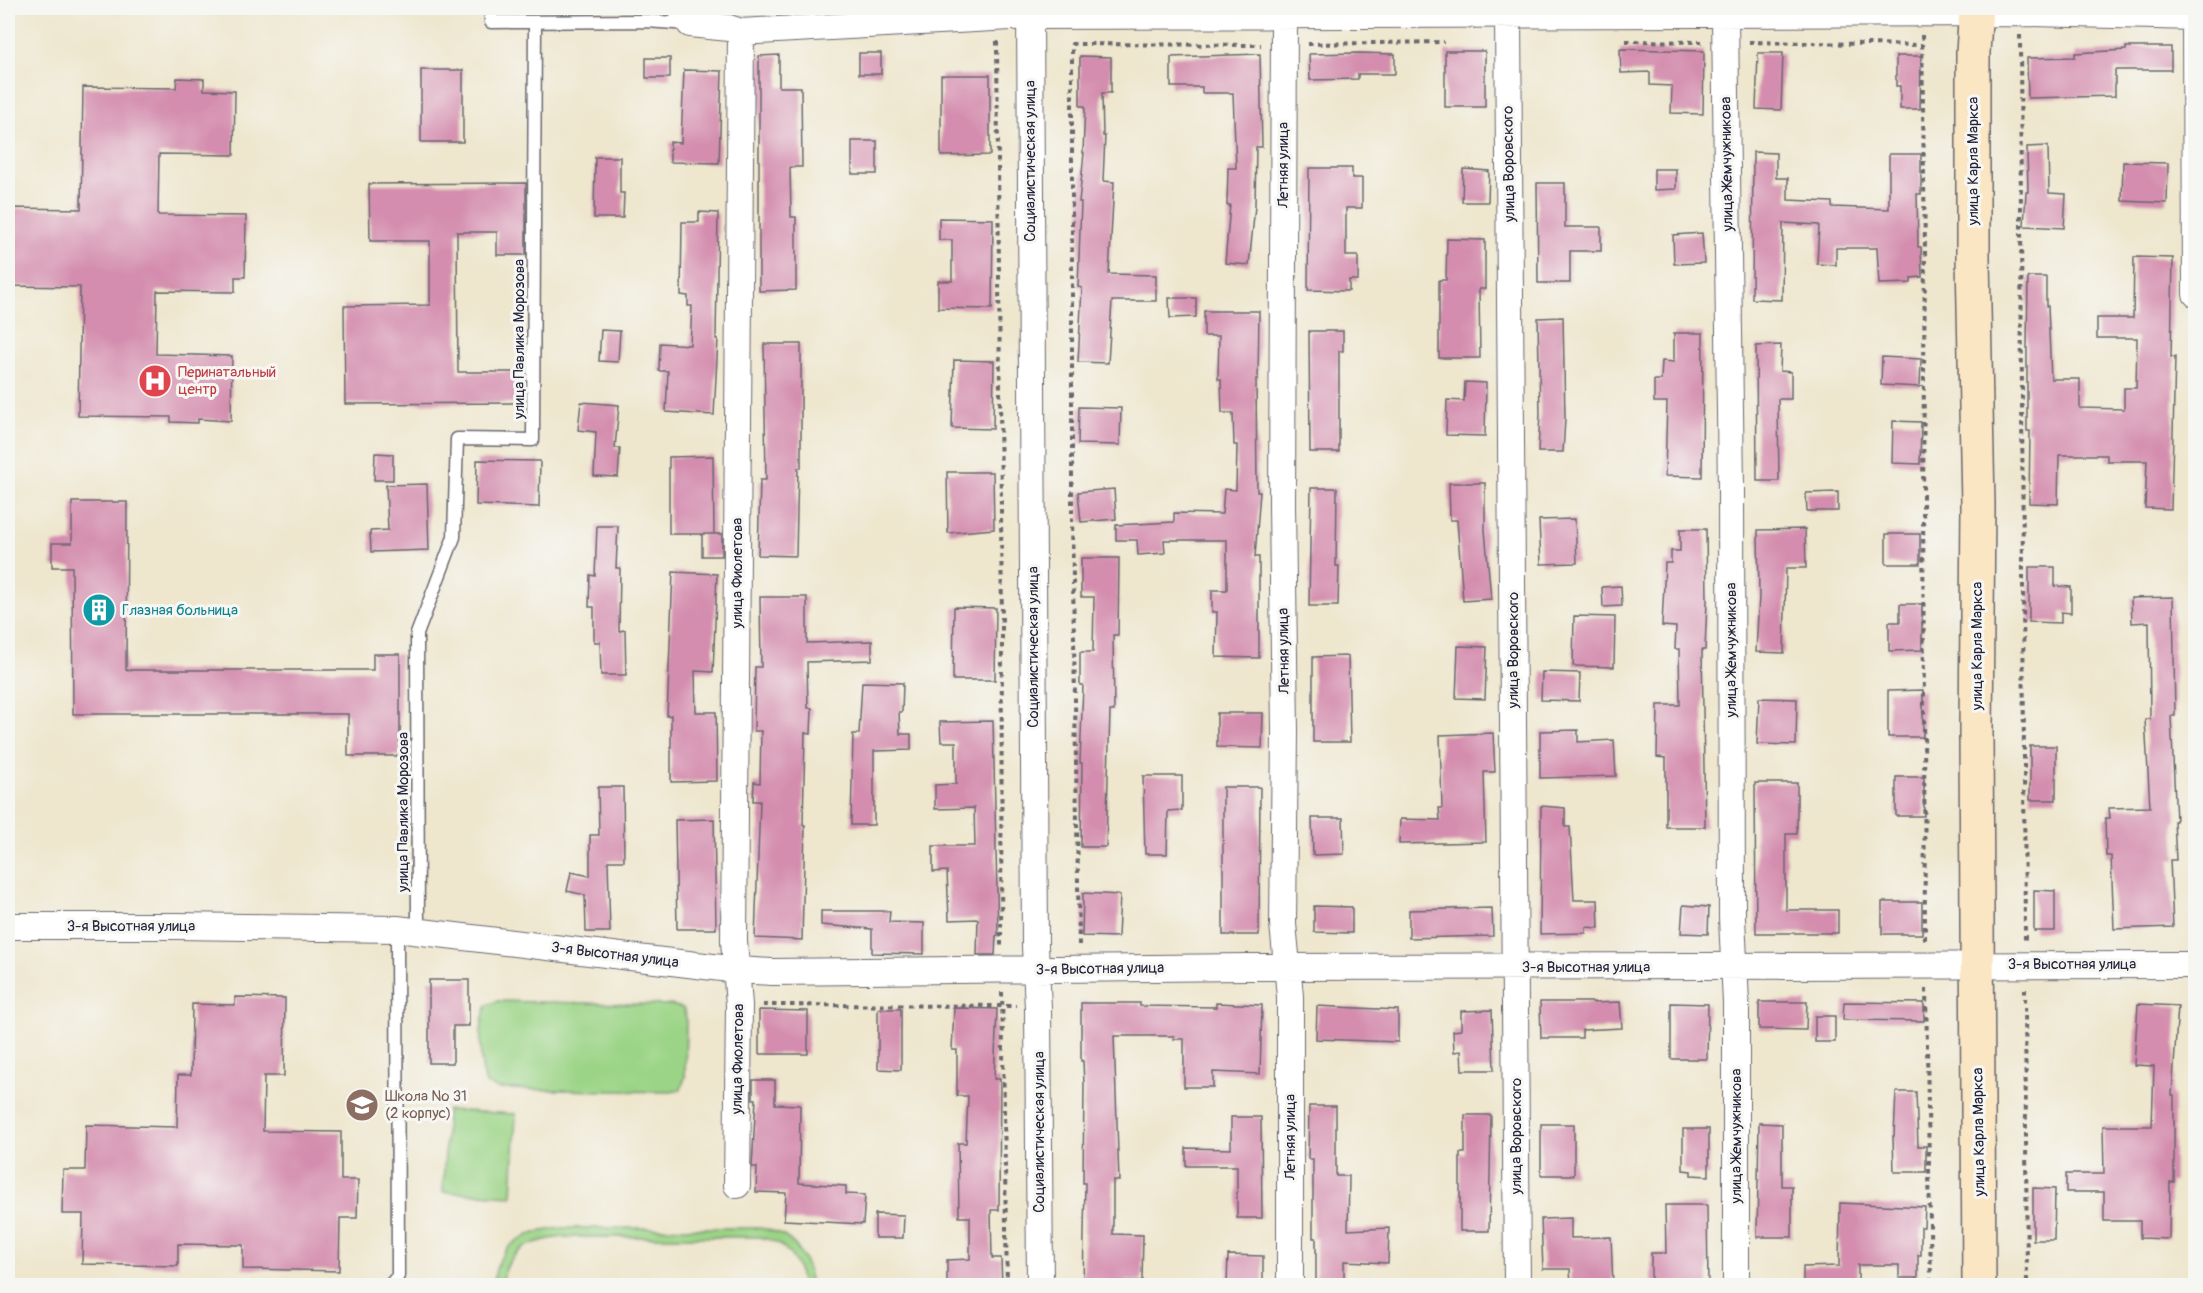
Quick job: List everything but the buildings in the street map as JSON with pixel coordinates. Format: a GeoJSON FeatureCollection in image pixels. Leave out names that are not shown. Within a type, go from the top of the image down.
{"type":"FeatureCollection","features":[{"type":"Feature","properties":{"kind":"main road","name":"улица Карла Маркса"},"geometry":{"type":"LineString","coordinates":[[1975,11],[1973,258],[1978,505],[1976,732],[1979,1286]]}},
{"type":"Feature","properties":{"kind":"street"},"geometry":{"type":"LineString","coordinates":[[686,16],[741,32],[997,18],[1030,12],[1284,17],[1922,15],[1975,11],[2195,17],[2196,294]]}},
{"type":"Feature","properties":{"kind":"street","name":"Социалистическая улица"},"geometry":{"type":"LineString","coordinates":[[1030,12],[1035,970],[1038,1008],[1040,1286]]}},
{"type":"Feature","properties":{"kind":"street","name":"улица Воровского"},"geometry":{"type":"LineString","coordinates":[[1508,15],[1517,1286]]}},
{"type":"Feature","properties":{"kind":"street","name":"улица Жемчужникова"},"geometry":{"type":"LineString","coordinates":[[1725,15],[1736,1004],[1736,1286]]}},
{"type":"Feature","properties":{"kind":"street","name":"Летняя улица"},"geometry":{"type":"LineString","coordinates":[[1284,17],[1283,924],[1290,996],[1290,1286]]}},
{"type":"Feature","properties":{"kind":"street","name":"улица Фиолетова"},"geometry":{"type":"LineString","coordinates":[[737,1185],[739,1005],[735,929],[741,32]]}},
{"type":"Feature","properties":{"kind":"street","name":"3-я Высотная улица"},"geometry":{"type":"LineString","coordinates":[[8,926],[407,930],[738,970],[1925,964],[2196,965]]}},
{"type":"Feature","properties":{"kind":"lane"},"geometry":{"type":"LineString","coordinates":[[491,8],[491,22],[646,21],[686,16]]}},
{"type":"Feature","properties":{"kind":"lane","name":"улица Павлика Морозова"},"geometry":{"type":"LineString","coordinates":[[407,930],[417,634],[454,537],[457,438],[534,440],[535,22]]}},
{"type":"Feature","properties":{"kind":"lane"},"geometry":{"type":"LineString","coordinates":[[389,1286],[398,1276],[407,930]]}},
{"type":"Feature","properties":{"kind":"path"},"geometry":{"type":"LineString","coordinates":[[2019,14],[2027,1286]]}},
{"type":"Feature","properties":{"kind":"path"},"geometry":{"type":"LineString","coordinates":[[1922,15],[1925,251],[1923,496],[1925,964],[1930,1286]]}},
{"type":"Feature","properties":{"kind":"path"},"geometry":{"type":"LineString","coordinates":[[997,18],[1002,630],[1001,970],[1008,1286]]}},
{"type":"Feature","properties":{"kind":"path"},"geometry":{"type":"LineString","coordinates":[[739,1005],[1038,1008]]}},
{"type":"Feature","properties":{"kind":"green space"},"geometry":{"type":"Polygon","coordinates":[[[497,1001],[671,1005],[683,1008],[686,1017],[685,1077],[681,1089],[672,1092],[499,1089],[486,1084],[481,1055],[482,1023],[487,1005],[497,1001]]]}},
{"type":"Feature","properties":{"kind":"green space"},"geometry":{"type":"Polygon","coordinates":[[[447,1110],[516,1114],[512,1196],[443,1192],[447,1110]]]}},
{"type":"Feature","properties":{"kind":"green space"},"geometry":{"type":"Polygon","coordinates":[[[562,1228],[759,1228],[781,1235],[796,1246],[806,1263],[811,1285],[802,1285],[794,1259],[783,1247],[768,1239],[758,1237],[563,1237],[541,1241],[522,1249],[509,1263],[502,1285],[493,1285],[500,1259],[515,1242],[536,1233],[562,1228]]]}},
{"type":"Feature","properties":{"kind":"place","name":"Перинатальный центр"},"geometry":{"type":"Point","coordinates":[155,381]}},
{"type":"Feature","properties":{"kind":"place","name":"Глазная больница"},"geometry":{"type":"Point","coordinates":[99,610]}},
{"type":"Feature","properties":{"kind":"place","name":"Школа № 31 (2 корпус)"},"geometry":{"type":"Point","coordinates":[362,1105]}}]}
